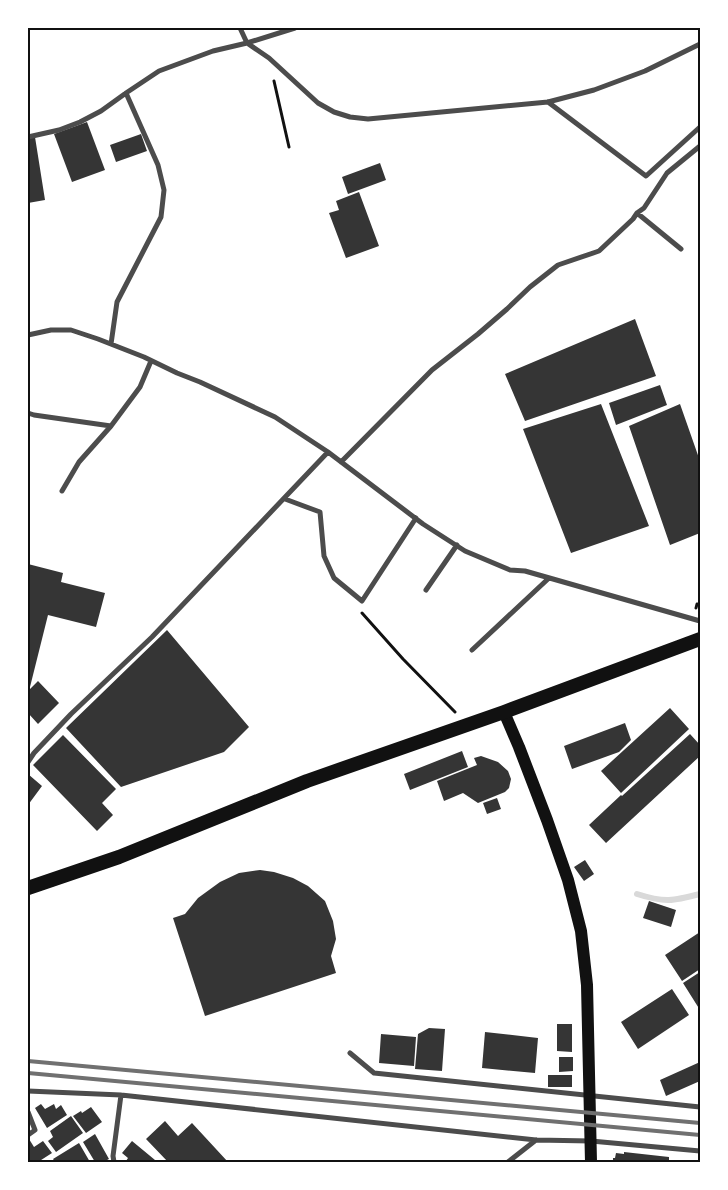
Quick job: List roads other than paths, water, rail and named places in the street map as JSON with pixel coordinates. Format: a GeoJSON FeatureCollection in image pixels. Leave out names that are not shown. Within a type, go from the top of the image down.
{"type":"FeatureCollection","features":[{"type":"Feature","properties":{"kind":"highway"},"geometry":{"type":"LineString","coordinates":[[28,888],[119,857],[307,781],[504,712],[700,640]]}},
{"type":"Feature","properties":{"kind":"main road"},"geometry":{"type":"LineString","coordinates":[[504,712],[547,820],[568,880],[581,930],[587,985],[591,1162]]}},
{"type":"Feature","properties":{"kind":"street"},"geometry":{"type":"LineString","coordinates":[[240,28],[247,44],[269,58],[318,104],[350,117],[368,119],[548,102],[594,90],[645,71],[700,44]]}},
{"type":"Feature","properties":{"kind":"street"},"geometry":{"type":"LineString","coordinates":[[28,137],[58,130],[80,122],[101,111],[159,70],[213,51],[247,44],[295,28]]}},
{"type":"Feature","properties":{"kind":"street"},"geometry":{"type":"LineString","coordinates":[[110,344],[117,302],[161,217],[164,190],[158,165],[126,92]]}},
{"type":"Feature","properties":{"kind":"street"},"geometry":{"type":"LineString","coordinates":[[548,102],[646,176],[700,127]]}},
{"type":"Feature","properties":{"kind":"street"},"geometry":{"type":"LineString","coordinates":[[342,462],[432,370],[508,309],[530,286],[558,265],[599,251],[644,208],[667,173],[700,146]]}},
{"type":"Feature","properties":{"kind":"street"},"geometry":{"type":"LineString","coordinates":[[638,213],[681,249]]}},
{"type":"Feature","properties":{"kind":"street"},"geometry":{"type":"LineString","coordinates":[[28,335],[51,330],[71,330],[98,338],[275,417],[328,452],[416,518],[465,551],[510,570],[525,571],[700,621]]}},
{"type":"Feature","properties":{"kind":"street"},"geometry":{"type":"LineString","coordinates":[[62,490],[79,462],[111,426],[140,387],[151,361]]}},
{"type":"Feature","properties":{"kind":"street"},"geometry":{"type":"LineString","coordinates":[[28,413],[111,426]]}},
{"type":"Feature","properties":{"kind":"street"},"geometry":{"type":"LineString","coordinates":[[28,762],[34,753],[71,714],[152,637],[328,452]]}},
{"type":"Feature","properties":{"kind":"street"},"geometry":{"type":"LineString","coordinates":[[285,498],[320,512],[324,556],[334,578],[362,601],[416,518]]}},
{"type":"Feature","properties":{"kind":"street"},"geometry":{"type":"LineString","coordinates":[[426,590],[457,545]]}},
{"type":"Feature","properties":{"kind":"street"},"geometry":{"type":"LineString","coordinates":[[472,650],[548,578]]}},
{"type":"Feature","properties":{"kind":"street"},"geometry":{"type":"LineString","coordinates":[[350,1053],[374,1073],[700,1107]]}},
{"type":"Feature","properties":{"kind":"street"},"geometry":{"type":"LineString","coordinates":[[28,1091],[121,1094],[536,1140],[591,1141],[700,1150]]}},
{"type":"Feature","properties":{"kind":"street"},"geometry":{"type":"LineString","coordinates":[[114,1162],[113,1156],[121,1094]]}},
{"type":"Feature","properties":{"kind":"street"},"geometry":{"type":"LineString","coordinates":[[28,1112],[35,1130],[28,1134]]}},
{"type":"Feature","properties":{"kind":"street"},"geometry":{"type":"LineString","coordinates":[[508,1162],[536,1140]]}},
{"type":"Feature","properties":{"kind":"waterway"},"geometry":{"type":"LineString","coordinates":[[637,894],[662,900],[700,894]]}},
{"type":"Feature","properties":{"kind":"railway"},"geometry":{"type":"LineString","coordinates":[[28,1061],[700,1123]]}},
{"type":"Feature","properties":{"kind":"railway"},"geometry":{"type":"LineString","coordinates":[[28,1073],[700,1135]]}}]}
